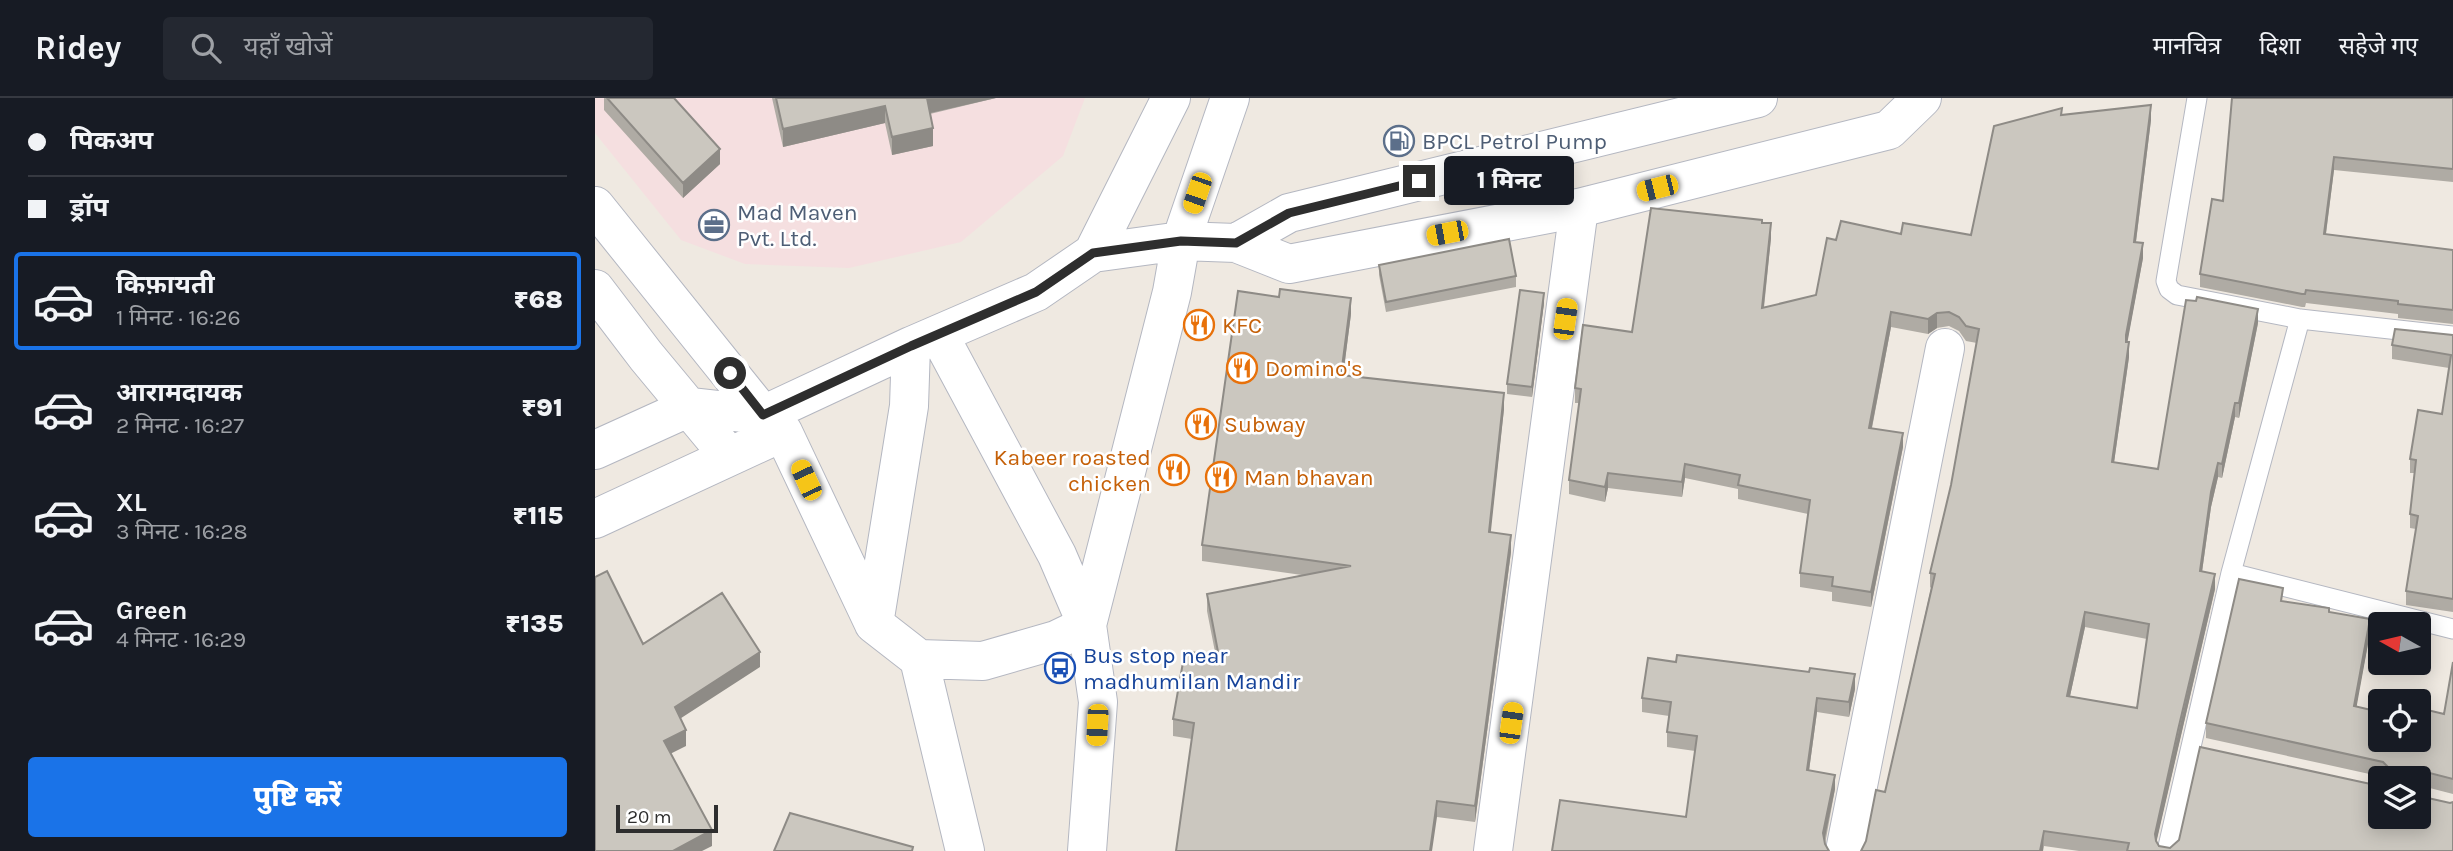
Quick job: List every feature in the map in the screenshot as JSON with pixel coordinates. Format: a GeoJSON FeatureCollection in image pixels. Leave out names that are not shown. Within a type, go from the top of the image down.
{"type":"FeatureCollection","features":[{"type":"Feature","properties":{"kind":"main road"},"geometry":{"type":"LineString","coordinates":[[1093,253],[1171,98]]}},
{"type":"Feature","properties":{"kind":"main road"},"geometry":{"type":"LineString","coordinates":[[595,206],[773,423],[874,624],[919,659],[983,661],[1056,640],[1087,625],[1172,292],[1181,241],[1230,98]]}},
{"type":"Feature","properties":{"kind":"main road"},"geometry":{"type":"LineString","coordinates":[[1236,243],[1289,213],[1758,98]]}},
{"type":"Feature","properties":{"kind":"main road"},"geometry":{"type":"LineString","coordinates":[[595,520],[729,456],[773,423],[925,340],[1036,292],[1093,253],[1181,241],[1236,243],[1289,264],[1579,208],[1889,130],[1923,98]]}},
{"type":"Feature","properties":{"kind":"main road"},"geometry":{"type":"LineString","coordinates":[[1493,851],[1579,208]]}},
{"type":"Feature","properties":{"kind":"main road"},"geometry":{"type":"LineString","coordinates":[[595,289],[646,356],[729,456]]}},
{"type":"Feature","properties":{"kind":"main road"},"geometry":{"type":"LineString","coordinates":[[925,340],[1057,555],[1087,625],[1098,702],[1087,851]]}},
{"type":"Feature","properties":{"kind":"main road"},"geometry":{"type":"LineString","coordinates":[[874,624],[909,406],[925,340]]}},
{"type":"Feature","properties":{"kind":"main road"},"geometry":{"type":"LineString","coordinates":[[1845,851],[1945,348]]}},
{"type":"Feature","properties":{"kind":"main road"},"geometry":{"type":"LineString","coordinates":[[595,450],[690,407],[773,423]]}},
{"type":"Feature","properties":{"kind":"main road"},"geometry":{"type":"LineString","coordinates":[[919,659],[965,851]]}},
{"type":"Feature","properties":{"kind":"lane"},"geometry":{"type":"LineString","coordinates":[[2197,98],[2165,281],[2169,289],[2177,295],[2300,319],[2453,336]]}},
{"type":"Feature","properties":{"kind":"lane"},"geometry":{"type":"LineString","coordinates":[[2167,851],[2197,748],[2231,573],[2300,319]]}},
{"type":"Feature","properties":{"kind":"lane"},"geometry":{"type":"LineString","coordinates":[[2231,573],[2453,629]]}},
{"type":"Feature","properties":{"kind":"shaded area"},"geometry":{"type":"Polygon","coordinates":[[[595,98],[1085,98],[1063,156],[961,242],[849,268],[745,264],[681,240],[595,133],[595,98]]]}},
{"type":"Feature","properties":{"kind":"building"},"geometry":{"type":"Polygon","coordinates":[[[607,98],[674,98],[720,149],[683,183],[607,98]]]}},
{"type":"Feature","properties":{"kind":"building"},"geometry":{"type":"Polygon","coordinates":[[[776,98],[927,98],[933,128],[892,137],[885,106],[783,129],[776,98]]]}},
{"type":"Feature","properties":{"kind":"building"},"geometry":{"type":"Polygon","coordinates":[[[2232,98],[2453,98],[2453,169],[2334,157],[2324,234],[2453,250],[2453,310],[2306,290],[2305,294],[2302,294],[2200,274],[2212,199],[2223,201],[2232,98]]]}},
{"type":"Feature","properties":{"kind":"building"},"geometry":{"type":"Polygon","coordinates":[[[2151,105],[2134,242],[2143,243],[2126,335],[2126,342],[2129,342],[2112,462],[2158,469],[2186,300],[2196,301],[2197,297],[2258,309],[2239,403],[2235,403],[2222,464],[2218,463],[2211,492],[2200,571],[2215,574],[2155,834],[2156,841],[2159,846],[2170,848],[2179,840],[2200,747],[2368,783],[2368,829],[2431,829],[2431,799],[2453,802],[2453,851],[2127,851],[2129,843],[2044,831],[2040,851],[1861,851],[1866,841],[1876,790],[1885,792],[1935,574],[1930,573],[1951,485],[1979,329],[1966,326],[1959,317],[1949,312],[1937,313],[1928,319],[1891,312],[1869,428],[1903,433],[1871,592],[1832,586],[1833,577],[1800,573],[1810,500],[1738,485],[1740,475],[1685,464],[1682,482],[1608,473],[1605,487],[1569,480],[1581,389],[1575,388],[1583,325],[1632,332],[1651,208],[1771,223],[1762,308],[1816,295],[1827,238],[1836,240],[1841,221],[1901,234],[1903,223],[1971,235],[1994,126],[2062,108],[2061,115],[2151,105]],[[2085,612],[2067,696],[2137,708],[2149,624],[2085,612]]]}},
{"type":"Feature","properties":{"kind":"building"},"geometry":{"type":"Polygon","coordinates":[[[1509,239],[1516,276],[1386,302],[1379,265],[1509,239]]]}},
{"type":"Feature","properties":{"kind":"building"},"geometry":{"type":"Polygon","coordinates":[[[1280,289],[1351,298],[1341,375],[1504,393],[1489,532],[1511,535],[1475,806],[1437,801],[1430,851],[1176,851],[1194,723],[1173,719],[1185,651],[1219,657],[1207,594],[1351,566],[1202,545],[1238,291],[1279,297],[1280,289]]]}},
{"type":"Feature","properties":{"kind":"building"},"geometry":{"type":"Polygon","coordinates":[[[1520,290],[1544,293],[1532,387],[1507,384],[1520,290]]]}},
{"type":"Feature","properties":{"kind":"building"},"geometry":{"type":"Polygon","coordinates":[[[2395,329],[2453,335],[2453,599],[2406,591],[2418,516],[2410,514],[2416,460],[2410,459],[2418,410],[2442,414],[2451,355],[2392,345],[2395,329]]]}},
{"type":"Feature","properties":{"kind":"building"},"geometry":{"type":"Polygon","coordinates":[[[607,571],[643,644],[722,593],[760,652],[675,707],[686,730],[664,741],[712,830],[673,851],[595,851],[595,577],[607,571]]]}},
{"type":"Feature","properties":{"kind":"building"},"geometry":{"type":"Polygon","coordinates":[[[2239,579],[2283,588],[2281,601],[2329,608],[2329,612],[2368,619],[2354,706],[2368,709],[2368,752],[2431,752],[2431,711],[2444,714],[2453,662],[2453,779],[2431,773],[2431,766],[2387,766],[2383,762],[2206,723],[2239,579]]]}},
{"type":"Feature","properties":{"kind":"building"},"geometry":{"type":"Polygon","coordinates":[[[1677,655],[1809,672],[1810,668],[1855,674],[1849,702],[1817,698],[1807,770],[1835,775],[1823,833],[1829,851],[1552,851],[1560,800],[1686,817],[1697,736],[1667,732],[1671,702],[1642,698],[1648,658],[1676,662],[1677,655]]]}},
{"type":"Feature","properties":{"kind":"building"},"geometry":{"type":"Polygon","coordinates":[[[790,813],[913,847],[912,851],[774,851],[790,813]]]}},
{"type":"Feature","properties":{"kind":"place","name":"BPCL Petrol Pump"},"geometry":{"type":"Point","coordinates":[1399,141]}},
{"type":"Feature","properties":{"kind":"place","name":"Mad Maven Pvt. Ltd."},"geometry":{"type":"Point","coordinates":[714,225]}},
{"type":"Feature","properties":{"kind":"place","name":"KFC"},"geometry":{"type":"Point","coordinates":[1199,325]}},
{"type":"Feature","properties":{"kind":"place","name":"Domino's"},"geometry":{"type":"Point","coordinates":[1242,368]}},
{"type":"Feature","properties":{"kind":"place","name":"Subway"},"geometry":{"type":"Point","coordinates":[1201,424]}},
{"type":"Feature","properties":{"kind":"place","name":"Kabeer roasted chicken"},"geometry":{"type":"Point","coordinates":[1174,470]}},
{"type":"Feature","properties":{"kind":"place","name":"Man bhavan"},"geometry":{"type":"Point","coordinates":[1221,477]}},
{"type":"Feature","properties":{"kind":"place","name":"Bus stop near madhumilan Mandir"},"geometry":{"type":"Point","coordinates":[1060,668]}},
{"type":"Feature","properties":{"kind":"route"},"geometry":{"type":"LineString","coordinates":[[730,373],[763,415],[911,346],[1036,292],[1093,253],[1181,241],[1236,243],[1289,213],[1419,181]]}}]}
